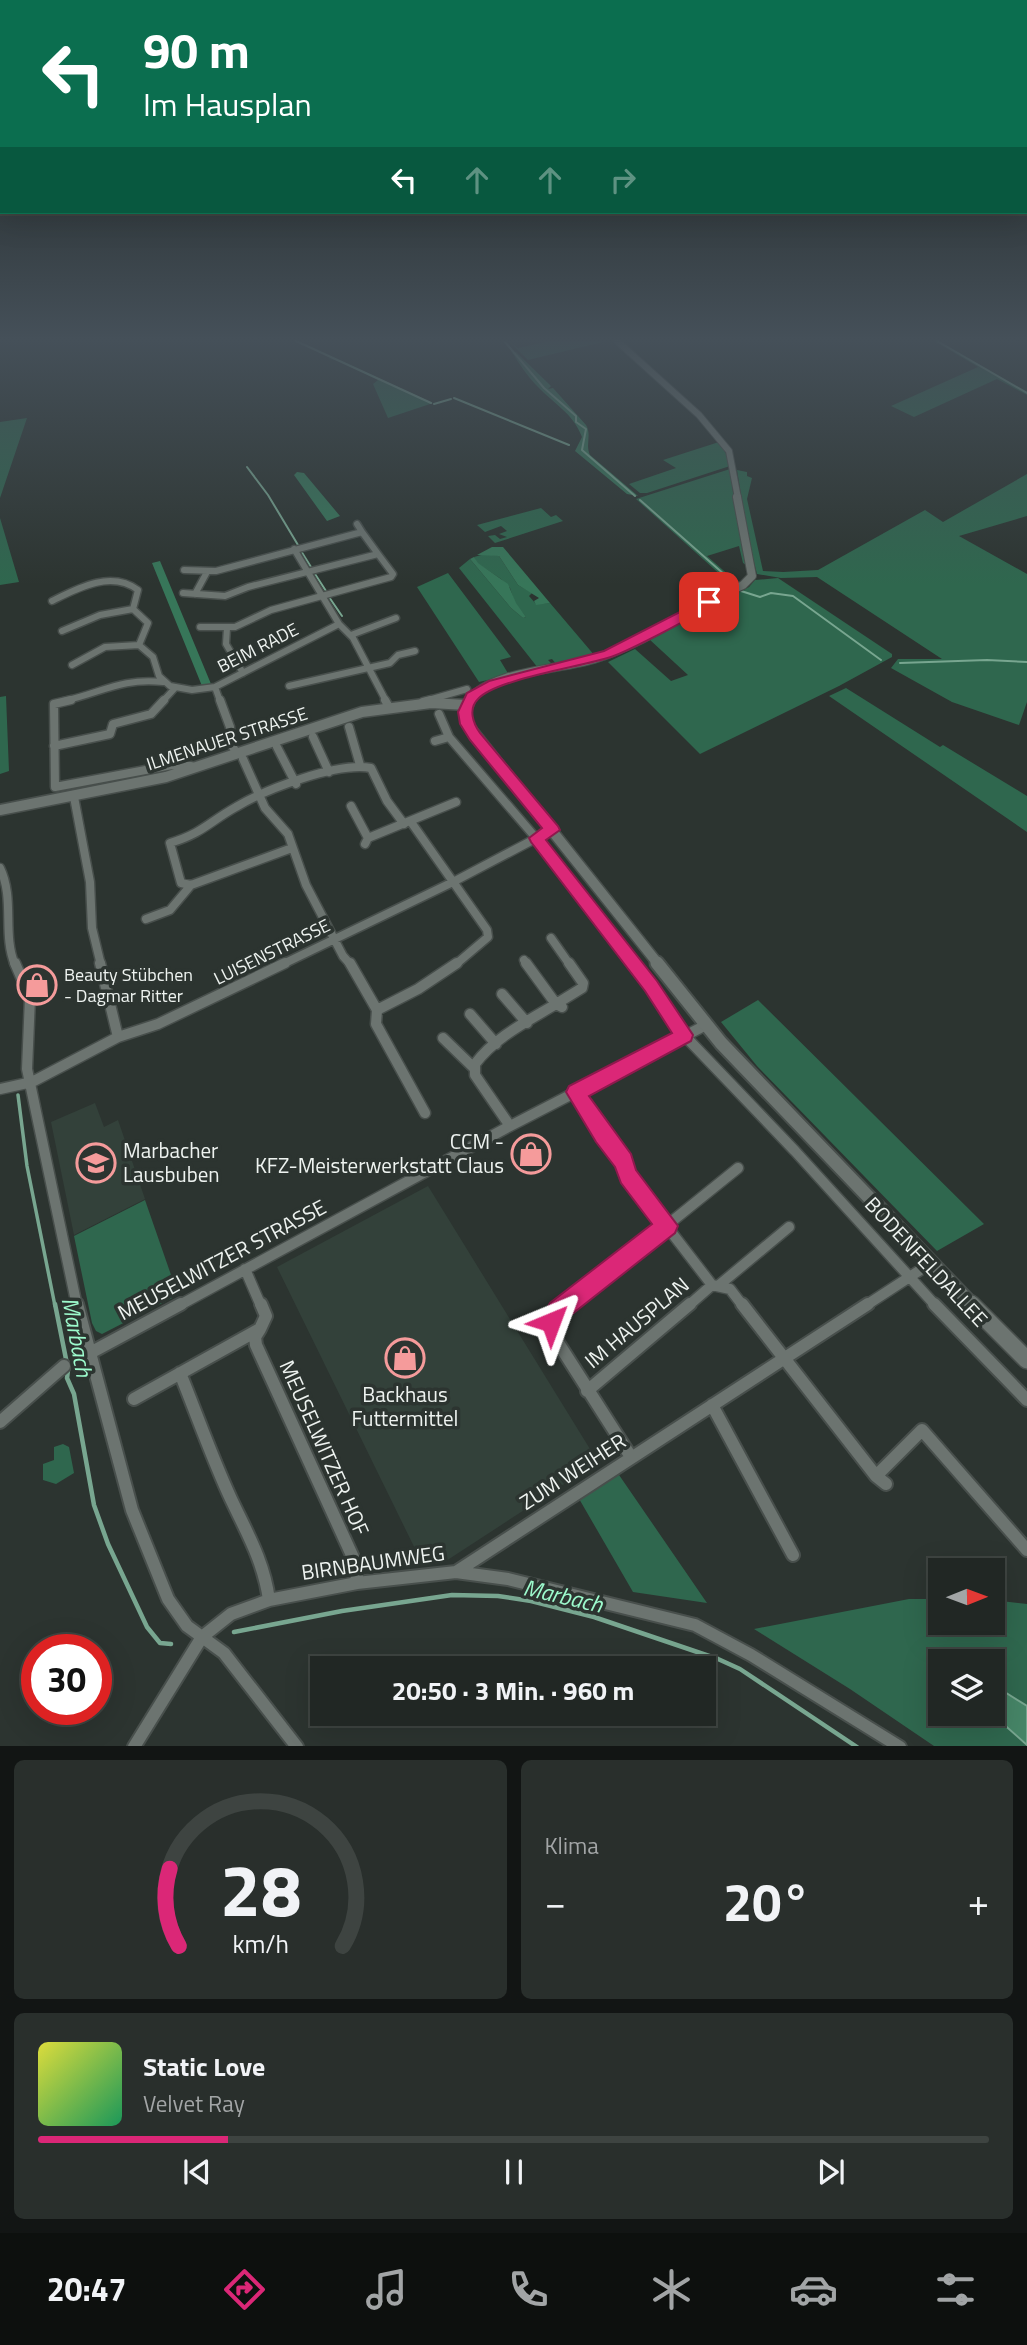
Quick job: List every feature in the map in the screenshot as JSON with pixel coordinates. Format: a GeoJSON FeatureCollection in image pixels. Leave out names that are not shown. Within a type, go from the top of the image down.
{"type":"FeatureCollection","features":[{"type":"Feature","properties":{"kind":"street"},"geometry":{"type":"LineString","coordinates":[[466,705],[472,696],[493,684],[608,654],[743,585],[752,576],[729,451],[705,422]]}},
{"type":"Feature","properties":{"kind":"street"},"geometry":{"type":"LineString","coordinates":[[200,627],[228,628],[246,624],[271,610],[391,578],[393,574],[357,524]]}},
{"type":"Feature","properties":{"kind":"street"},"geometry":{"type":"LineString","coordinates":[[184,570],[207,572],[362,532]]}},
{"type":"Feature","properties":{"kind":"street"},"geometry":{"type":"LineString","coordinates":[[294,549],[339,624],[351,635],[389,707]]}},
{"type":"Feature","properties":{"kind":"street"},"geometry":{"type":"LineString","coordinates":[[183,593],[229,595],[378,554]]}},
{"type":"Feature","properties":{"kind":"street"},"geometry":{"type":"LineString","coordinates":[[195,594],[207,572]]}},
{"type":"Feature","properties":{"kind":"street"},"geometry":{"type":"LineString","coordinates":[[52,601],[94,584],[119,580],[138,590],[133,609]]}},
{"type":"Feature","properties":{"kind":"street"},"geometry":{"type":"LineString","coordinates":[[62,631],[105,613],[133,609]]}},
{"type":"Feature","properties":{"kind":"street"},"geometry":{"type":"LineString","coordinates":[[133,609],[148,623],[139,645]]}},
{"type":"Feature","properties":{"kind":"street"},"geometry":{"type":"LineString","coordinates":[[74,617],[81,623]]}},
{"type":"Feature","properties":{"kind":"street"},"geometry":{"type":"LineString","coordinates":[[351,635],[396,618]]}},
{"type":"Feature","properties":{"kind":"street","name":"BEIM RADE"},"geometry":{"type":"LineString","coordinates":[[339,624],[215,687],[230,727],[231,744],[240,755],[265,808],[286,831],[309,892],[334,940],[377,1010],[376,1024],[425,1113]]}},
{"type":"Feature","properties":{"kind":"street"},"geometry":{"type":"LineString","coordinates":[[228,628],[226,644],[243,673]]}},
{"type":"Feature","properties":{"kind":"street"},"geometry":{"type":"LineString","coordinates":[[72,665],[90,650],[115,645],[139,645],[153,658],[163,682]]}},
{"type":"Feature","properties":{"kind":"street"},"geometry":{"type":"LineString","coordinates":[[289,686],[370,669],[390,663],[398,655],[415,651]]}},
{"type":"Feature","properties":{"kind":"street"},"geometry":{"type":"LineString","coordinates":[[200,767],[172,765],[56,788],[54,705],[123,680],[163,682],[175,688],[192,690],[215,687]]}},
{"type":"Feature","properties":{"kind":"street"},"geometry":{"type":"LineString","coordinates":[[54,747],[110,734],[113,724],[153,713],[175,688]]}},
{"type":"Feature","properties":{"kind":"street","name":"ILMENAUER STRASSE"},"geometry":{"type":"LineString","coordinates":[[0,810],[149,781],[389,707],[423,702],[467,690]]}},
{"type":"Feature","properties":{"kind":"street","name":"ILMENAUER STRASSE"},"geometry":{"type":"LineString","coordinates":[[423,702],[466,705]]}},
{"type":"Feature","properties":{"kind":"street","name":"BODENFELDALLEE"},"geometry":{"type":"LineString","coordinates":[[466,705],[467,724],[706,1025],[931,1263],[1027,1360]]}},
{"type":"Feature","properties":{"kind":"street","name":"BODENFELDALLEE"},"geometry":{"type":"LineString","coordinates":[[439,714],[449,737],[482,772],[608,929],[684,1035],[795,1151],[908,1278],[1027,1400]]}},
{"type":"Feature","properties":{"kind":"street"},"geometry":{"type":"LineString","coordinates":[[349,727],[360,765]]}},
{"type":"Feature","properties":{"kind":"street"},"geometry":{"type":"LineString","coordinates":[[313,737],[329,772]]}},
{"type":"Feature","properties":{"kind":"street"},"geometry":{"type":"LineString","coordinates":[[435,741],[449,737]]}},
{"type":"Feature","properties":{"kind":"street"},"geometry":{"type":"LineString","coordinates":[[277,747],[296,784]]}},
{"type":"Feature","properties":{"kind":"street"},"geometry":{"type":"LineString","coordinates":[[191,885],[181,883],[170,843],[200,833],[242,803],[329,772],[360,765],[371,768],[387,801],[453,882],[487,930],[488,939],[467,957],[410,994],[377,1010]]}},
{"type":"Feature","properties":{"kind":"street"},"geometry":{"type":"LineString","coordinates":[[482,772],[499,765]]}},
{"type":"Feature","properties":{"kind":"street"},"geometry":{"type":"LineString","coordinates":[[74,797],[90,882],[92,928],[118,1037]]}},
{"type":"Feature","properties":{"kind":"street"},"geometry":{"type":"LineString","coordinates":[[351,806],[366,841],[456,802]]}},
{"type":"Feature","properties":{"kind":"street","name":"LUISENSTRASSE"},"geometry":{"type":"LineString","coordinates":[[0,1089],[32,1082],[118,1037],[158,1024],[453,882],[552,830]]}},
{"type":"Feature","properties":{"kind":"street"},"geometry":{"type":"LineString","coordinates":[[146,919],[170,910],[191,885],[292,848]]}},
{"type":"Feature","properties":{"kind":"street"},"geometry":{"type":"LineString","coordinates":[[0,867],[8,885],[9,950],[30,998],[26,1063],[80,1319],[132,1510],[168,1599],[187,1626],[224,1653],[297,1746]]}},
{"type":"Feature","properties":{"kind":"street"},"geometry":{"type":"LineString","coordinates":[[608,929],[625,921]]}},
{"type":"Feature","properties":{"kind":"street"},"geometry":{"type":"LineString","coordinates":[[510,1126],[475,1075],[474,1068],[477,1059],[496,1044],[559,1005],[584,985],[551,938]]}},
{"type":"Feature","properties":{"kind":"street"},"geometry":{"type":"LineString","coordinates":[[524,960],[559,1005]]}},
{"type":"Feature","properties":{"kind":"street"},"geometry":{"type":"LineString","coordinates":[[502,994],[527,1023]]}},
{"type":"Feature","properties":{"kind":"street"},"geometry":{"type":"LineString","coordinates":[[470,1014],[496,1044]]}},
{"type":"Feature","properties":{"kind":"street","name":"MEUSELWITZER STRASSE"},"geometry":{"type":"LineString","coordinates":[[90,1353],[510,1126],[706,1025]]}},
{"type":"Feature","properties":{"kind":"street"},"geometry":{"type":"LineString","coordinates":[[443,1038],[474,1068]]}},
{"type":"Feature","properties":{"kind":"street","name":"IM HAUSPLAN"},"geometry":{"type":"LineString","coordinates":[[576,1092],[623,1161],[628,1176],[667,1226],[715,1286],[730,1289],[881,1480],[922,1430],[1027,1550]]}},
{"type":"Feature","properties":{"kind":"street"},"geometry":{"type":"LineString","coordinates":[[795,1151],[812,1136]]}},
{"type":"Feature","properties":{"kind":"street","name":"IM HAUSPLAN"},"geometry":{"type":"LineString","coordinates":[[631,1457],[552,1333],[552,1318],[738,1168]]}},
{"type":"Feature","properties":{"kind":"street","name":"IM HAUSPLAN"},"geometry":{"type":"LineString","coordinates":[[587,1391],[789,1227]]}},
{"type":"Feature","properties":{"kind":"street","name":"ZUM WEIHER"},"geometry":{"type":"LineString","coordinates":[[456,1572],[931,1263]]}},
{"type":"Feature","properties":{"kind":"street","name":"MEUSELWITZER HOF"},"geometry":{"type":"LineString","coordinates":[[245,1269],[266,1315],[255,1337],[256,1345],[356,1564],[357,1583]]}},
{"type":"Feature","properties":{"kind":"street"},"geometry":{"type":"LineString","coordinates":[[134,1399],[260,1329]]}},
{"type":"Feature","properties":{"kind":"street"},"geometry":{"type":"LineString","coordinates":[[0,1422],[64,1366]]}},
{"type":"Feature","properties":{"kind":"street"},"geometry":{"type":"LineString","coordinates":[[180,1373],[230,1499],[240,1514],[266,1575],[269,1600]]}},
{"type":"Feature","properties":{"kind":"street"},"geometry":{"type":"LineString","coordinates":[[712,1405],[793,1555]]}},
{"type":"Feature","properties":{"kind":"street","name":"BIRNBAUMWEG"},"geometry":{"type":"LineString","coordinates":[[134,1746],[202,1637],[231,1614],[269,1600],[357,1583],[456,1572],[509,1579],[695,1625],[774,1668],[900,1746]]}},
{"type":"Feature","properties":{"kind":"shaded area"},"geometry":{"type":"Polygon","coordinates":[[[0,422],[25,422],[0,498],[0,422]]]}},
{"type":"Feature","properties":{"kind":"shaded area"},"geometry":{"type":"Polygon","coordinates":[[[575,422],[584,422],[588,432],[590,455],[638,496],[627,494],[575,451],[582,437],[575,422]]]}},
{"type":"Feature","properties":{"kind":"shaded area"},"geometry":{"type":"Polygon","coordinates":[[[719,442],[730,466],[647,493],[640,493],[629,484],[676,468],[663,460],[719,442]]]}},
{"type":"Feature","properties":{"kind":"shaded area"},"geometry":{"type":"Polygon","coordinates":[[[730,469],[736,515],[748,566],[743,563],[739,546],[707,556],[739,584],[733,586],[636,499],[730,469]]]}},
{"type":"Feature","properties":{"kind":"shaded area"},"geometry":{"type":"Polygon","coordinates":[[[737,470],[747,472],[747,476],[752,478],[747,499],[763,571],[783,572],[818,570],[925,510],[943,522],[1027,474],[1027,516],[959,536],[1027,574],[1027,702],[1019,725],[952,702],[891,668],[898,659],[942,659],[817,577],[781,578],[757,574],[737,470]]]}},
{"type":"Feature","properties":{"kind":"shaded area"},"geometry":{"type":"Polygon","coordinates":[[[297,472],[304,473],[340,516],[327,521],[294,475],[297,472]]]}},
{"type":"Feature","properties":{"kind":"shaded area"},"geometry":{"type":"Polygon","coordinates":[[[541,508],[551,517],[556,515],[563,521],[495,543],[488,536],[495,535],[500,539],[507,537],[499,534],[507,531],[501,526],[485,532],[477,525],[541,508]]]}},
{"type":"Feature","properties":{"kind":"shaded area"},"geometry":{"type":"Polygon","coordinates":[[[0,518],[19,582],[0,585],[0,518]]]}},
{"type":"Feature","properties":{"kind":"shaded area"},"geometry":{"type":"Polygon","coordinates":[[[492,547],[503,547],[550,603],[536,605],[534,601],[539,598],[518,585],[499,556],[477,555],[492,547]]]}},
{"type":"Feature","properties":{"kind":"shaded area"},"geometry":{"type":"Polygon","coordinates":[[[485,554],[499,556],[518,585],[532,593],[529,596],[536,604],[550,603],[595,656],[557,665],[552,659],[548,660],[553,665],[538,668],[459,568],[470,559],[511,608],[523,618],[526,617],[515,603],[510,588],[477,563],[474,557],[485,554]]]}},
{"type":"Feature","properties":{"kind":"shaded area"},"geometry":{"type":"Polygon","coordinates":[[[474,557],[478,563],[508,584],[526,617],[523,618],[511,608],[470,559],[474,557]]]}},
{"type":"Feature","properties":{"kind":"shaded area"},"geometry":{"type":"Polygon","coordinates":[[[160,561],[211,684],[202,686],[152,563],[160,561]]]}},
{"type":"Feature","properties":{"kind":"shaded area"},"geometry":{"type":"Polygon","coordinates":[[[448,573],[511,657],[500,660],[509,675],[479,682],[417,587],[448,573]]]}},
{"type":"Feature","properties":{"kind":"shaded area"},"geometry":{"type":"Polygon","coordinates":[[[778,578],[892,654],[892,657],[700,754],[608,662],[635,649],[671,681],[688,675],[649,639],[749,587],[755,580],[778,578]]]}},
{"type":"Feature","properties":{"kind":"shaded area"},"geometry":{"type":"Polygon","coordinates":[[[846,688],[940,747],[943,745],[1027,796],[1027,832],[829,696],[846,688]]]}},
{"type":"Feature","properties":{"kind":"shaded area"},"geometry":{"type":"Polygon","coordinates":[[[6,696],[9,771],[0,774],[0,697],[6,696]]]}},
{"type":"Feature","properties":{"kind":"shaded area"},"geometry":{"type":"Polygon","coordinates":[[[758,1000],[984,1224],[937,1251],[757,1066],[721,1022],[758,1000]]]}},
{"type":"Feature","properties":{"kind":"shaded area","name":"Marbacher Lausbuben"},"geometry":{"type":"Polygon","coordinates":[[[95,1103],[104,1127],[118,1120],[145,1199],[74,1235],[51,1122],[95,1103]]]}},
{"type":"Feature","properties":{"kind":"shaded area"},"geometry":{"type":"Polygon","coordinates":[[[428,1186],[598,1462],[446,1561],[423,1565],[277,1267],[428,1186]]]}},
{"type":"Feature","properties":{"kind":"shaded area"},"geometry":{"type":"Polygon","coordinates":[[[145,1200],[178,1295],[102,1334],[96,1331],[92,1323],[74,1236],[145,1200]]]}},
{"type":"Feature","properties":{"kind":"shaded area"},"geometry":{"type":"Polygon","coordinates":[[[63,1444],[69,1447],[74,1473],[56,1484],[43,1480],[43,1464],[54,1460],[54,1447],[63,1444]]]}},
{"type":"Feature","properties":{"kind":"shaded area"},"geometry":{"type":"Polygon","coordinates":[[[617,1472],[707,1603],[633,1592],[578,1497],[617,1472]]]}},
{"type":"Feature","properties":{"kind":"shaded area"},"geometry":{"type":"Polygon","coordinates":[[[909,1599],[928,1599],[928,1635],[1005,1635],[1005,1601],[1027,1604],[1027,1706],[1005,1692],[1005,1649],[928,1649],[928,1726],[1005,1726],[1027,1746],[934,1746],[754,1629],[909,1599]]]}},
{"type":"Feature","properties":{"kind":"shaded area"},"geometry":{"type":"Polygon","coordinates":[[[1005,1692],[1027,1706],[1027,1745],[1005,1725],[1005,1692]]]}},
{"type":"Feature","properties":{"kind":"waterway"},"geometry":{"type":"LineString","coordinates":[[514,422],[569,445]]}},
{"type":"Feature","properties":{"kind":"waterway"},"geometry":{"type":"LineString","coordinates":[[577,422],[586,429],[582,450],[635,496]]}},
{"type":"Feature","properties":{"kind":"waterway"},"geometry":{"type":"LineString","coordinates":[[247,467],[268,495],[298,545]]}},
{"type":"Feature","properties":{"kind":"waterway"},"geometry":{"type":"LineString","coordinates":[[640,500],[734,583]]}},
{"type":"Feature","properties":{"kind":"waterway"},"geometry":{"type":"LineString","coordinates":[[301,551],[311,567]]}},
{"type":"Feature","properties":{"kind":"waterway"},"geometry":{"type":"LineString","coordinates":[[315,574],[326,591]]}},
{"type":"Feature","properties":{"kind":"waterway"},"geometry":{"type":"LineString","coordinates":[[741,591],[760,597],[771,593],[793,596],[881,660]]}},
{"type":"Feature","properties":{"kind":"waterway"},"geometry":{"type":"LineString","coordinates":[[329,597],[342,616]]}},
{"type":"Feature","properties":{"kind":"waterway"},"geometry":{"type":"LineString","coordinates":[[900,663],[987,660],[1027,662]]}},
{"type":"Feature","properties":{"kind":"waterway","name":"Marbach"},"geometry":{"type":"LineString","coordinates":[[18,1095],[27,1166],[55,1306]]}},
{"type":"Feature","properties":{"kind":"waterway","name":"Marbach"},"geometry":{"type":"LineString","coordinates":[[55,1304],[67,1364]]}},
{"type":"Feature","properties":{"kind":"waterway","name":"Marbach"},"geometry":{"type":"LineString","coordinates":[[68,1370],[67,1378],[74,1394],[94,1505],[108,1544],[147,1627],[160,1643],[171,1644]]}},
{"type":"Feature","properties":{"kind":"waterway","name":"Marbach"},"geometry":{"type":"LineString","coordinates":[[234,1632],[342,1611],[452,1595],[498,1596],[531,1601],[594,1617],[718,1659],[740,1669],[856,1746]]}},
{"type":"Feature","properties":{"kind":"place","name":"Beauty Stübchen - Dagmar Ritter"},"geometry":{"type":"Point","coordinates":[37,985]}},
{"type":"Feature","properties":{"kind":"place","name":"CCM - KFZ-Meisterwerkstatt Claus"},"geometry":{"type":"Point","coordinates":[531,1154]}},
{"type":"Feature","properties":{"kind":"place","name":"Marbacher Lausbuben"},"geometry":{"type":"Point","coordinates":[96,1163]}},
{"type":"Feature","properties":{"kind":"place","name":"Backhaus Futtermittel"},"geometry":{"type":"Point","coordinates":[405,1358]}},
{"type":"Feature","properties":{"kind":"route"},"geometry":{"type":"LineString","coordinates":[[551,1322],[554,1314],[667,1226],[628,1176],[623,1161],[576,1092],[684,1035],[651,986],[536,838],[552,830],[475,737],[465,717],[466,705],[472,696],[493,684],[608,654],[709,602]]}}]}
